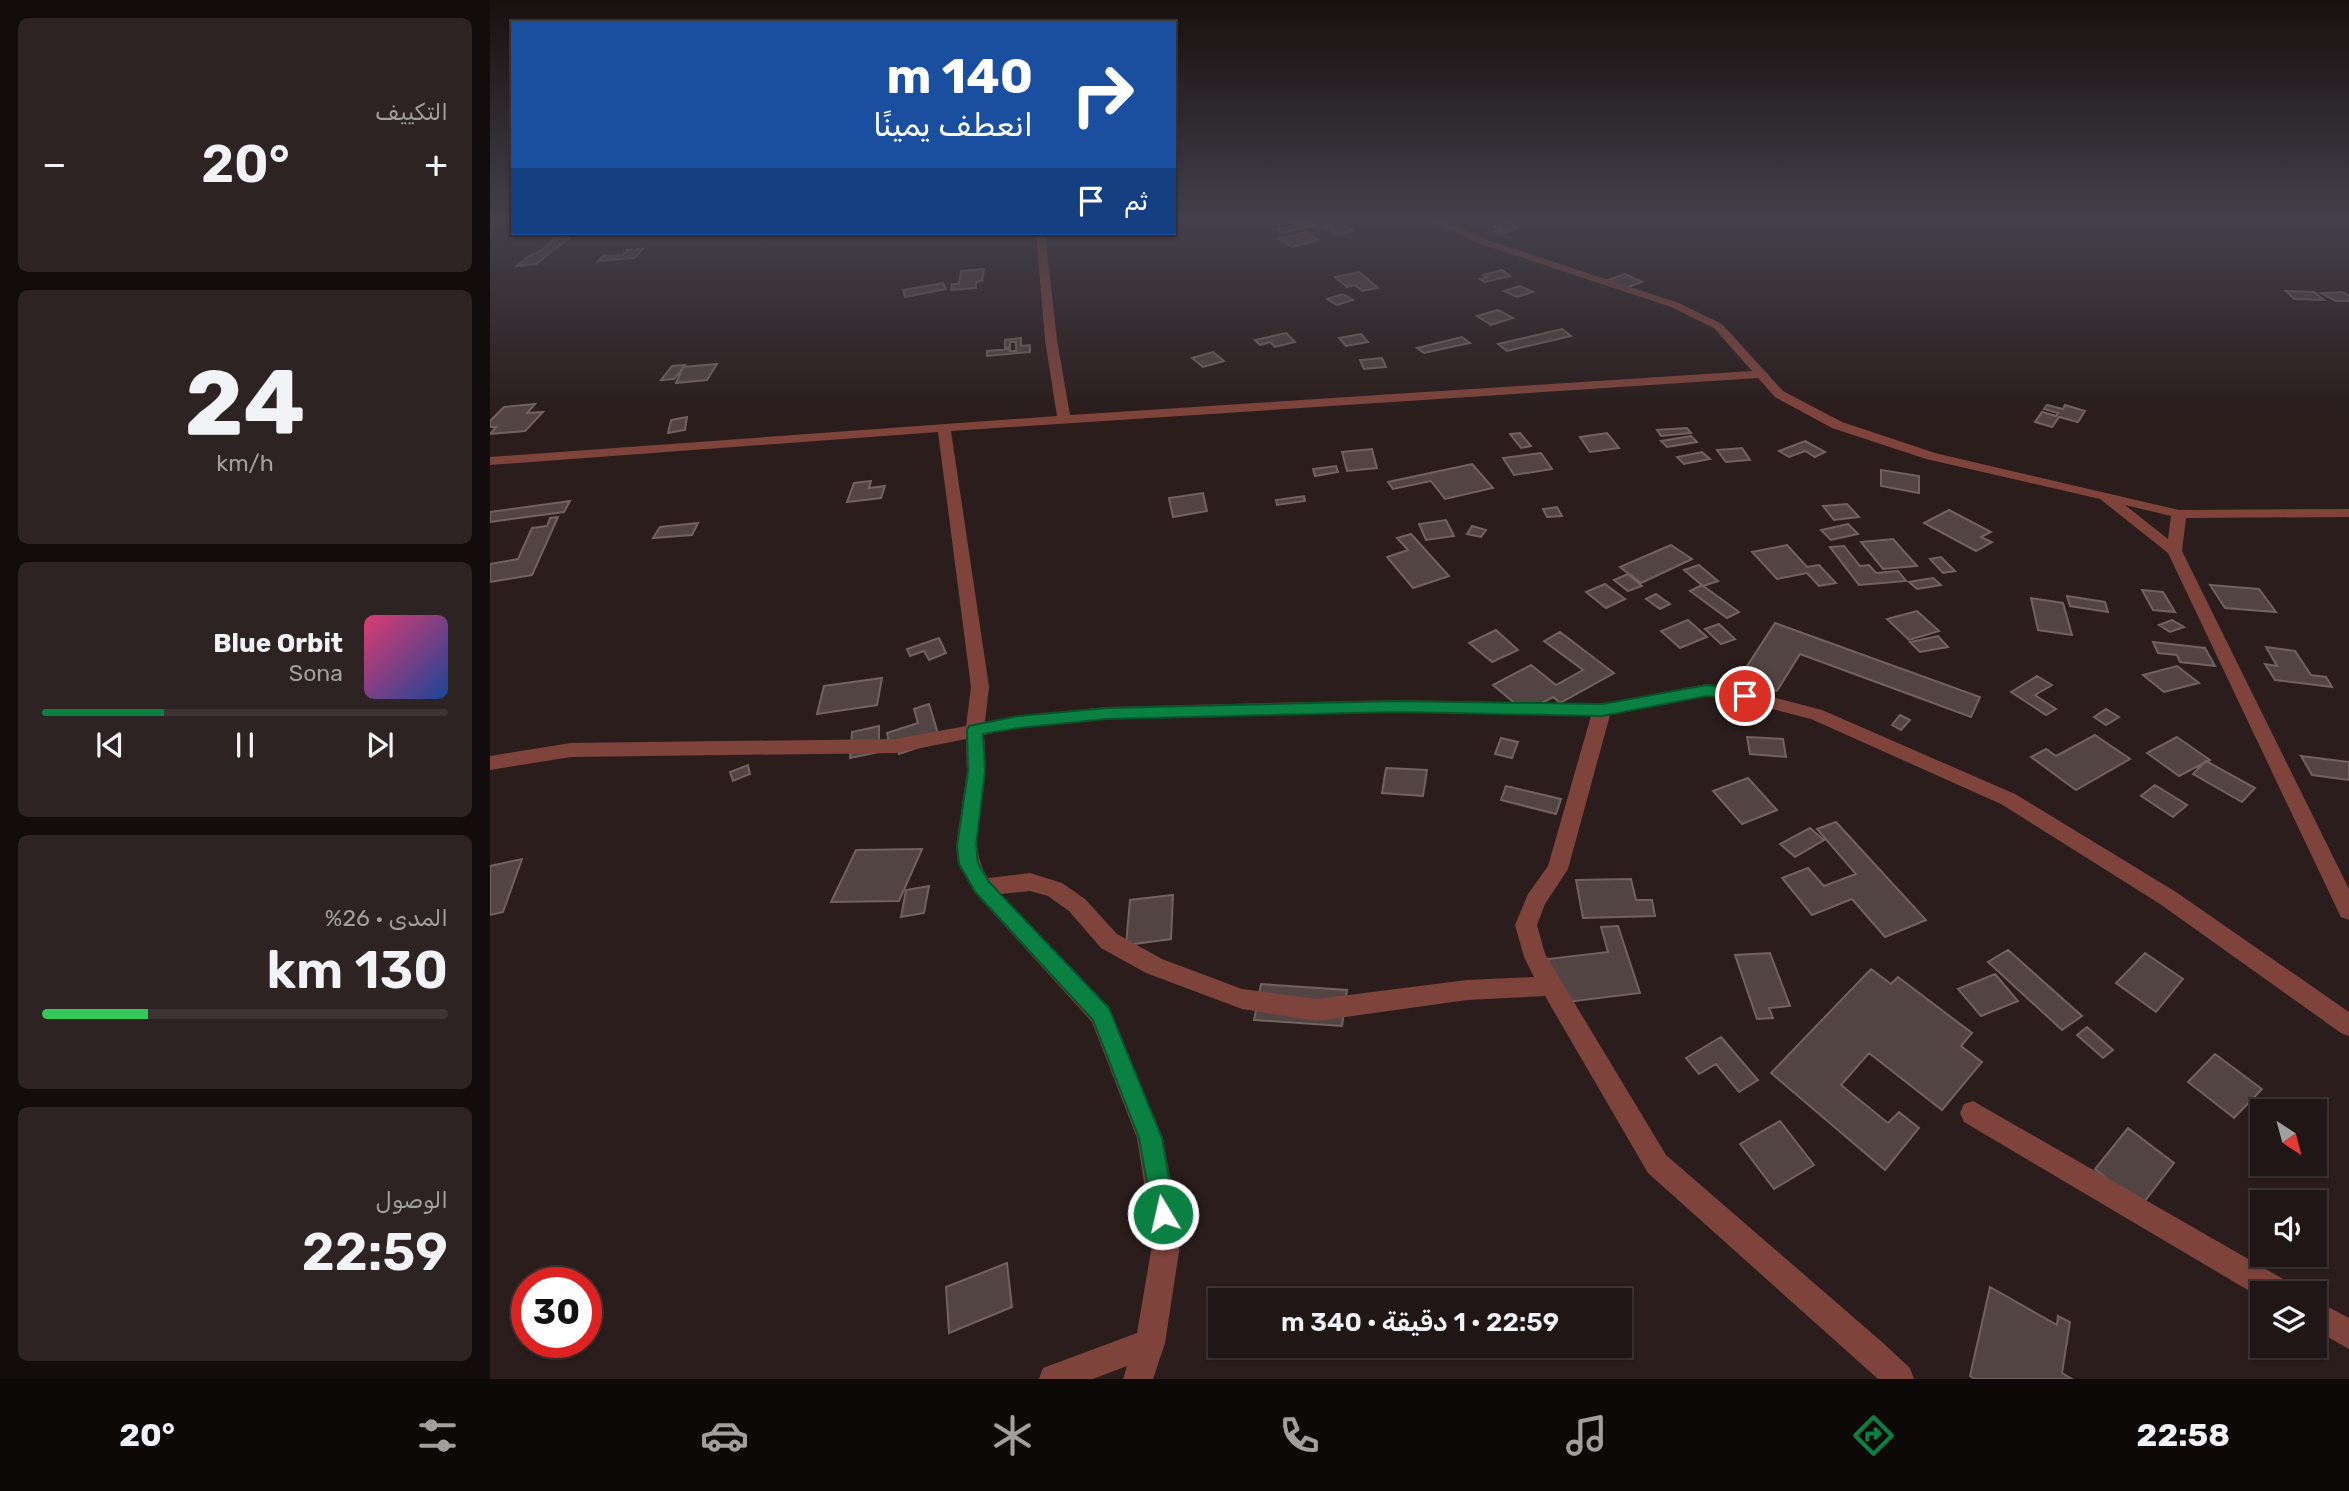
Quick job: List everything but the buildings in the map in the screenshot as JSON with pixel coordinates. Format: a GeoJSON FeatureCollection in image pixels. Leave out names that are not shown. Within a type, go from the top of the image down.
{"type":"FeatureCollection","features":[{"type":"Feature","properties":{"kind":"street"},"geometry":{"type":"LineString","coordinates":[[1045,285],[1064,418]]}},
{"type":"Feature","properties":{"kind":"street"},"geometry":{"type":"LineString","coordinates":[[1615,285],[1675,305],[1718,326],[1779,394],[1837,425],[1931,456],[2179,514],[2349,513]]}},
{"type":"Feature","properties":{"kind":"street"},"geometry":{"type":"LineString","coordinates":[[490,461],[1064,418],[1759,374]]}},
{"type":"Feature","properties":{"kind":"street"},"geometry":{"type":"LineString","coordinates":[[944,428],[980,687],[975,730],[976,772],[967,846],[968,864],[982,887],[1101,1014],[1150,1138],[1167,1239],[1150,1343],[1138,1379]]}},
{"type":"Feature","properties":{"kind":"street"},"geometry":{"type":"LineString","coordinates":[[2105,496],[2174,551],[2349,912]]}},
{"type":"Feature","properties":{"kind":"street"},"geometry":{"type":"LineString","coordinates":[[2174,551],[2179,514]]}},
{"type":"Feature","properties":{"kind":"street"},"geometry":{"type":"LineString","coordinates":[[490,763],[571,750],[896,746],[1018,722],[1107,713],[1396,706],[1602,710],[1707,690],[1745,696],[1816,714],[2008,799],[2168,898],[2349,1025]]}},
{"type":"Feature","properties":{"kind":"street"},"geometry":{"type":"LineString","coordinates":[[1602,710],[1558,869],[1536,900],[1526,925],[1535,957],[1657,1164],[1872,1352],[1899,1379]]}},
{"type":"Feature","properties":{"kind":"street"},"geometry":{"type":"LineString","coordinates":[[982,887],[1030,882],[1055,888],[1077,905],[1109,941],[1154,967],[1242,999],[1317,1010],[1467,990],[1552,986]]}},
{"type":"Feature","properties":{"kind":"street"},"geometry":{"type":"LineString","coordinates":[[1973,1113],[2260,1281]]}},
{"type":"Feature","properties":{"kind":"street"},"geometry":{"type":"LineString","coordinates":[[2327,1321],[2349,1334]]}},
{"type":"Feature","properties":{"kind":"street"},"geometry":{"type":"LineString","coordinates":[[1054,1379],[1150,1343]]}},
{"type":"Feature","properties":{"kind":"route"},"geometry":{"type":"LineString","coordinates":[[1163,1214],[1150,1138],[1101,1014],[982,887],[968,864],[967,846],[976,772],[975,730],[1018,722],[1107,713],[1396,706],[1602,710],[1707,690],[1745,696]]}}]}
